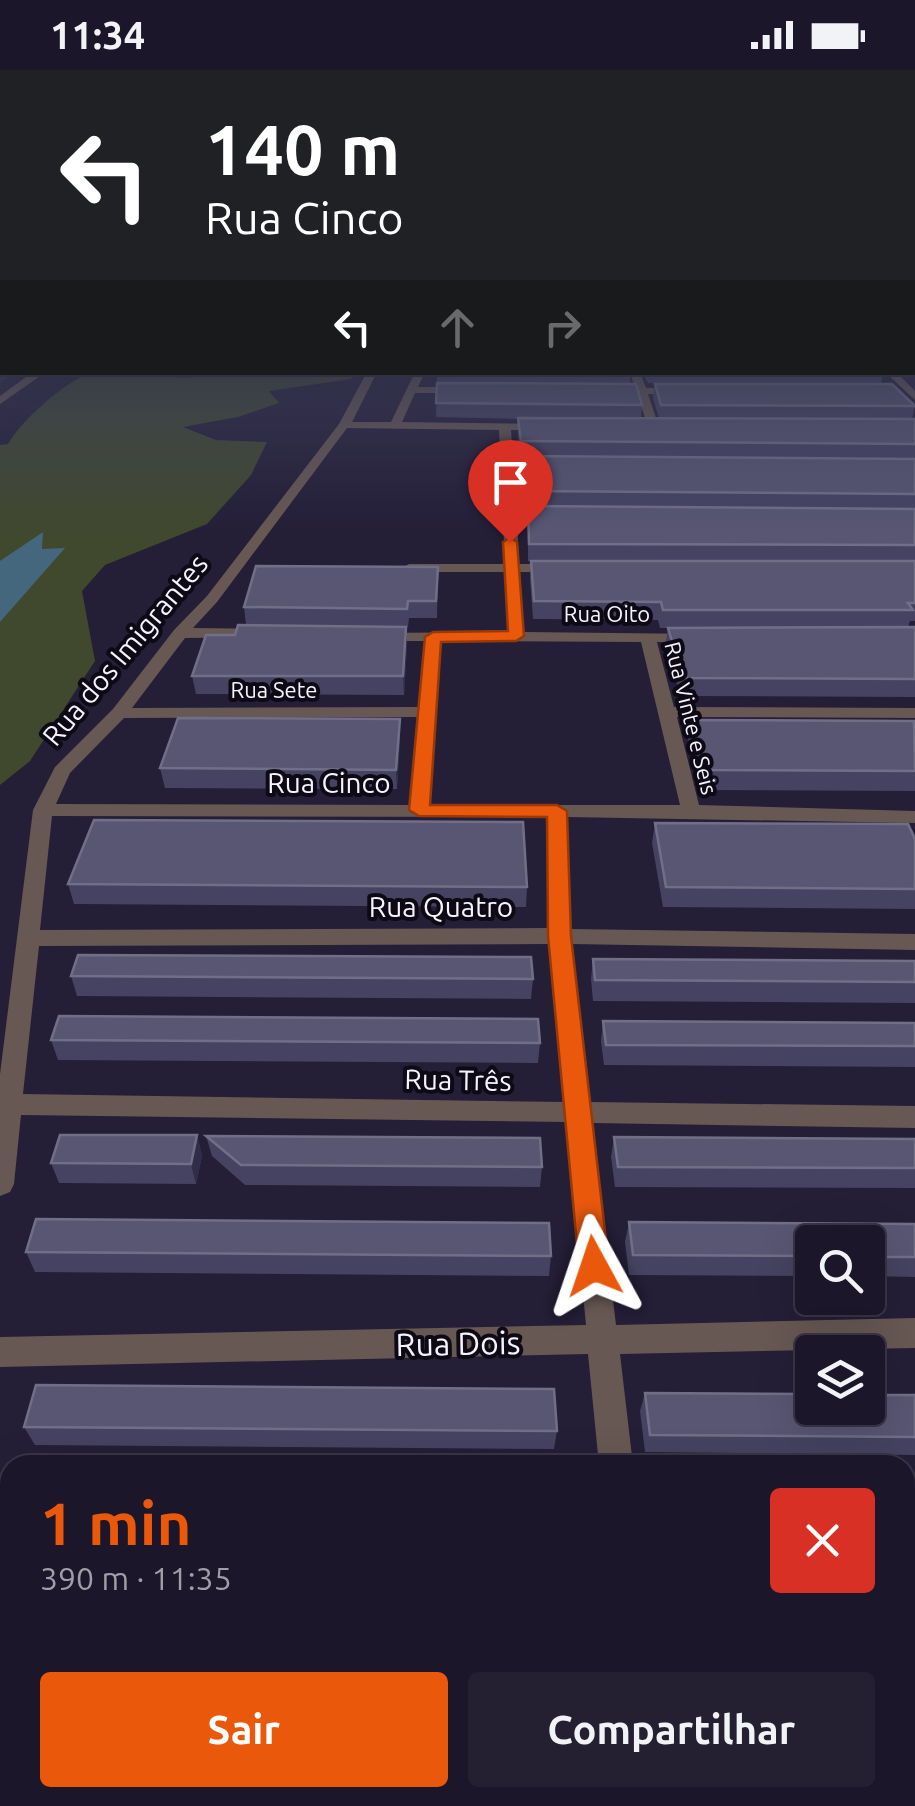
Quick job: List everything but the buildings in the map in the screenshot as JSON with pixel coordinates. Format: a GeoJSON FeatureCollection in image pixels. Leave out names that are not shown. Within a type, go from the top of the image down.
{"type":"FeatureCollection","features":[{"type":"Feature","properties":{"kind":"street"},"geometry":{"type":"LineString","coordinates":[[0,402],[36,375]]}},
{"type":"Feature","properties":{"kind":"street","name":"Rua dos Imigrantes"},"geometry":{"type":"LineString","coordinates":[[0,1184],[5,1104],[43,810],[62,771],[119,713],[180,633],[212,599],[344,425],[370,375]]}},
{"type":"Feature","properties":{"kind":"street"},"geometry":{"type":"LineString","coordinates":[[394,427],[418,375]]}},
{"type":"Feature","properties":{"kind":"street"},"geometry":{"type":"LineString","coordinates":[[636,375],[653,427]]}},
{"type":"Feature","properties":{"kind":"street"},"geometry":{"type":"LineString","coordinates":[[893,375],[912,394]]}},
{"type":"Feature","properties":{"kind":"street"},"geometry":{"type":"LineString","coordinates":[[411,390],[488,390]]}},
{"type":"Feature","properties":{"kind":"street"},"geometry":{"type":"LineString","coordinates":[[584,390],[699,391]]}},
{"type":"Feature","properties":{"kind":"street"},"geometry":{"type":"LineString","coordinates":[[890,391],[912,394]]}},
{"type":"Feature","properties":{"kind":"street"},"geometry":{"type":"LineString","coordinates":[[344,425],[560,427]]}},
{"type":"Feature","properties":{"kind":"street"},"geometry":{"type":"LineString","coordinates":[[504,427],[516,636]]}},
{"type":"Feature","properties":{"kind":"street"},"geometry":{"type":"LineString","coordinates":[[634,427],[672,427]]}},
{"type":"Feature","properties":{"kind":"street"},"geometry":{"type":"LineString","coordinates":[[506,464],[565,464]]}},
{"type":"Feature","properties":{"kind":"street"},"geometry":{"type":"LineString","coordinates":[[508,515],[566,516]]}},
{"type":"Feature","properties":{"kind":"street"},"geometry":{"type":"LineString","coordinates":[[400,568],[570,568]]}},
{"type":"Feature","properties":{"kind":"street"},"geometry":{"type":"LineString","coordinates":[[232,569],[250,569]]}},
{"type":"Feature","properties":{"kind":"street"},"geometry":{"type":"LineString","coordinates":[[180,633],[277,634]]}},
{"type":"Feature","properties":{"kind":"street","name":"Rua Oito"},"geometry":{"type":"LineString","coordinates":[[355,636],[724,636]]}},
{"type":"Feature","properties":{"kind":"street","name":"Rua Vinte e Seis"},"geometry":{"type":"LineString","coordinates":[[648,636],[691,811]]}},
{"type":"Feature","properties":{"kind":"street"},"geometry":{"type":"LineString","coordinates":[[419,810],[433,637]]}},
{"type":"Feature","properties":{"kind":"street","name":"Rua Sete"},"geometry":{"type":"LineString","coordinates":[[119,713],[429,712]]}},
{"type":"Feature","properties":{"kind":"street"},"geometry":{"type":"LineString","coordinates":[[666,712],[915,712]]}},
{"type":"Feature","properties":{"kind":"street","name":"Rua Cinco"},"geometry":{"type":"LineString","coordinates":[[43,810],[691,811],[915,818]]}},
{"type":"Feature","properties":{"kind":"street"},"geometry":{"type":"LineString","coordinates":[[557,811],[560,936],[615,1455]]}},
{"type":"Feature","properties":{"kind":"street","name":"Rua Quatro"},"geometry":{"type":"LineString","coordinates":[[28,938],[560,936],[915,942]]}},
{"type":"Feature","properties":{"kind":"street","name":"Rua Três"},"geometry":{"type":"LineString","coordinates":[[5,1104],[915,1117]]}},
{"type":"Feature","properties":{"kind":"street","name":"Rua Dois"},"geometry":{"type":"LineString","coordinates":[[0,1352],[915,1333]]}},
{"type":"Feature","properties":{"kind":"green space"},"geometry":{"type":"Polygon","coordinates":[[[86,375],[354,375],[351,379],[269,391],[279,403],[238,417],[183,427],[216,440],[267,442],[251,475],[207,524],[105,565],[82,591],[95,661],[30,761],[0,785],[0,445],[8,444],[56,393],[86,375]]]}},
{"type":"Feature","properties":{"kind":"water"},"geometry":{"type":"Polygon","coordinates":[[[43,532],[42,549],[65,548],[0,622],[0,561],[43,532]]]}},
{"type":"Feature","properties":{"kind":"route"},"geometry":{"type":"LineString","coordinates":[[510,542],[516,636],[433,637],[419,810],[557,811],[560,936],[594,1266]]}}]}
